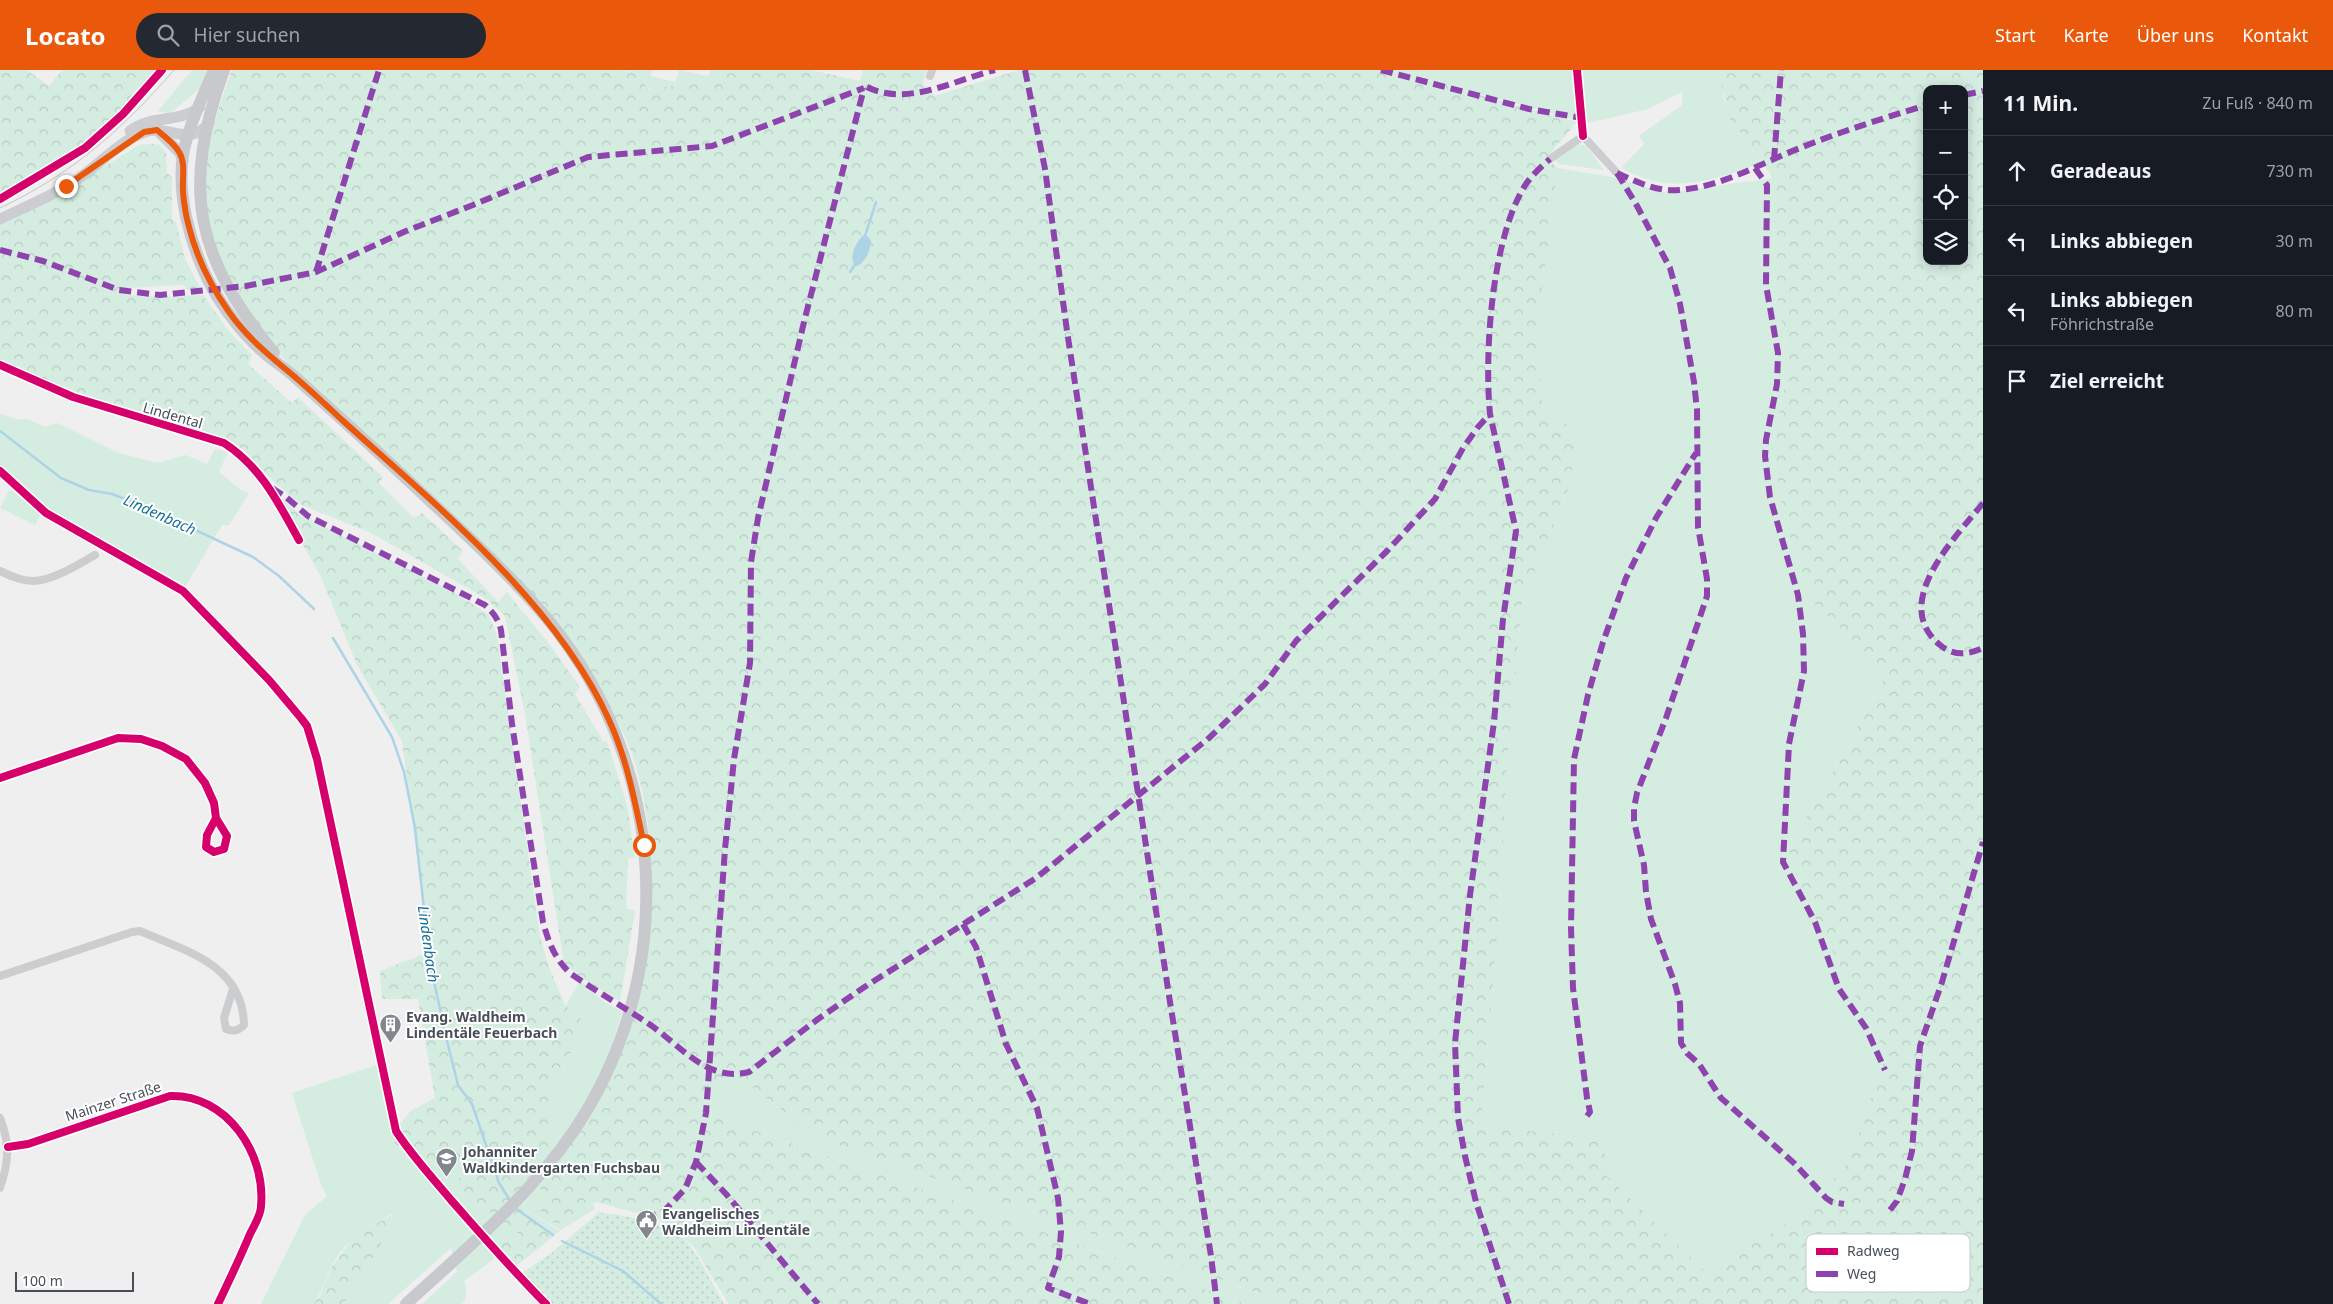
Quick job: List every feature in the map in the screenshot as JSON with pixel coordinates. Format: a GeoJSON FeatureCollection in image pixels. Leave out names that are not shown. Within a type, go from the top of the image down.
{"type":"FeatureCollection","features":[{"type":"Feature","properties":{"kind":"main road"},"geometry":{"type":"LineString","coordinates":[[214,70],[183,162],[183,192],[189,227],[197,254],[209,282],[253,342],[290,372],[485,554],[550,622],[601,704],[624,760],[644,845],[647,913],[641,971],[628,1019],[605,1076],[586,1112],[555,1157],[505,1212],[406,1304]]}},
{"type":"Feature","properties":{"kind":"main road"},"geometry":{"type":"LineString","coordinates":[[224,70],[202,153],[199,178],[202,214],[215,260],[231,294],[253,328],[290,372]]}},
{"type":"Feature","properties":{"kind":"main road"},"geometry":{"type":"LineString","coordinates":[[66,186],[84,168],[136,128],[152,120],[175,119],[188,115],[200,107]]}},
{"type":"Feature","properties":{"kind":"main road"},"geometry":{"type":"LineString","coordinates":[[175,119],[191,134],[202,153]]}},
{"type":"Feature","properties":{"kind":"main road"},"geometry":{"type":"LineString","coordinates":[[0,220],[81,177],[136,136],[157,130],[191,134],[203,130],[209,122]]}},
{"type":"Feature","properties":{"kind":"main road"},"geometry":{"type":"LineString","coordinates":[[157,130],[175,147],[183,162]]}},
{"type":"Feature","properties":{"kind":"street"},"geometry":{"type":"LineString","coordinates":[[1577,70],[1583,136],[1617,173]]}},
{"type":"Feature","properties":{"kind":"street"},"geometry":{"type":"LineString","coordinates":[[1550,159],[1583,136]]}},
{"type":"Feature","properties":{"kind":"street","name":"Lindental"},"geometry":{"type":"LineString","coordinates":[[0,365],[73,397],[224,443],[243,455],[268,485],[298,540]]}},
{"type":"Feature","properties":{"kind":"street"},"geometry":{"type":"LineString","coordinates":[[0,571],[17,579],[34,581],[95,556]]}},
{"type":"Feature","properties":{"kind":"street"},"geometry":{"type":"LineString","coordinates":[[0,778],[118,738],[141,739],[162,746],[186,760],[205,782],[214,803],[216,818]]}},
{"type":"Feature","properties":{"kind":"street"},"geometry":{"type":"LineString","coordinates":[[0,976],[140,931],[208,962],[226,976],[233,989],[244,1012],[244,1025],[238,1031],[232,1032],[226,1029],[224,1018],[233,989]]}},
{"type":"Feature","properties":{"kind":"street","name":"Mainzer Straße"},"geometry":{"type":"LineString","coordinates":[[8,1147],[28,1144],[170,1096],[182,1095],[224,1114],[242,1134],[258,1173],[262,1207],[218,1304]]}},
{"type":"Feature","properties":{"kind":"street"},"geometry":{"type":"LineString","coordinates":[[0,1118],[7,1136],[8,1147],[8,1161],[0,1188]]}},
{"type":"Feature","properties":{"kind":"green space"},"geometry":{"type":"Polygon","coordinates":[[[0,70],[27,70],[49,86],[62,70],[158,70],[122,112],[43,174],[0,195],[0,70]]]}},
{"type":"Feature","properties":{"kind":"green space"},"geometry":{"type":"Polygon","coordinates":[[[192,70],[211,70],[202,87],[169,114],[158,111],[192,70]]]}},
{"type":"Feature","properties":{"kind":"green space"},"geometry":{"type":"Polygon","coordinates":[[[232,70],[619,70],[646,76],[645,89],[716,81],[724,70],[811,70],[860,81],[863,70],[926,70],[923,84],[934,96],[1019,70],[1391,70],[1577,122],[1546,158],[1558,168],[1538,323],[1542,408],[1578,431],[1570,485],[1522,603],[1506,775],[1501,890],[1481,1126],[1606,1139],[1603,1172],[1708,1274],[1808,1209],[1849,1161],[1886,1055],[1805,898],[1788,848],[1838,763],[1887,673],[1814,603],[1787,530],[1772,449],[1789,364],[1774,277],[1773,178],[1730,118],[1720,80],[1722,70],[1983,70],[1983,1304],[1290,1304],[825,1140],[740,1078],[719,1078],[715,1082],[710,1112],[714,1116],[1247,1304],[729,1304],[693,1246],[659,1219],[596,1202],[556,1225],[538,1209],[549,1199],[535,1183],[573,1140],[592,1109],[627,1034],[641,987],[651,918],[652,882],[646,810],[639,777],[629,746],[613,712],[593,679],[550,617],[338,416],[277,351],[250,315],[227,278],[212,239],[204,199],[204,183],[205,167],[212,133],[232,70]]]}},
{"type":"Feature","properties":{"kind":"green space"},"geometry":{"type":"Polygon","coordinates":[[[619,70],[652,70],[651,76],[675,82],[679,70],[708,76],[710,70],[724,70],[716,81],[645,89],[646,76],[619,70]]]}},
{"type":"Feature","properties":{"kind":"green space"},"geometry":{"type":"Polygon","coordinates":[[[1391,70],[1722,70],[1721,83],[1727,108],[1739,131],[1762,163],[1708,180],[1691,183],[1657,182],[1640,177],[1621,168],[1644,144],[1639,136],[1682,105],[1682,92],[1648,109],[1588,123],[1391,70]]]}},
{"type":"Feature","properties":{"kind":"green space"},"geometry":{"type":"Polygon","coordinates":[[[1579,144],[1586,146],[1604,170],[1559,164],[1555,159],[1579,144]]]}},
{"type":"Feature","properties":{"kind":"green space"},"geometry":{"type":"Polygon","coordinates":[[[139,145],[159,145],[166,153],[167,173],[172,177],[172,219],[176,222],[185,259],[200,288],[187,290],[184,285],[128,288],[127,295],[163,297],[203,295],[228,330],[252,355],[248,364],[292,403],[298,397],[383,477],[379,483],[414,518],[422,513],[463,551],[458,559],[498,602],[507,592],[553,649],[580,687],[575,694],[603,741],[607,742],[627,805],[635,858],[628,858],[626,909],[635,911],[620,1001],[564,964],[525,714],[505,616],[485,598],[371,533],[302,505],[272,480],[244,450],[225,438],[74,393],[0,360],[0,225],[59,195],[139,145]]]}},
{"type":"Feature","properties":{"kind":"green space"},"geometry":{"type":"Polygon","coordinates":[[[1558,168],[1611,177],[1667,193],[1773,178],[1774,277],[1789,364],[1772,449],[1787,530],[1814,603],[1887,673],[1838,763],[1788,848],[1805,898],[1886,1055],[1850,1161],[1808,1209],[1708,1275],[1603,1172],[1481,1127],[1501,890],[1506,775],[1522,603],[1570,485],[1578,431],[1542,408],[1538,323],[1558,168]]]}},
{"type":"Feature","properties":{"kind":"green space"},"geometry":{"type":"Polygon","coordinates":[[[0,413],[15,419],[28,419],[45,427],[57,423],[119,453],[157,463],[186,455],[207,464],[215,449],[228,452],[219,472],[241,490],[249,493],[229,525],[222,525],[185,587],[153,572],[49,510],[0,467],[0,413]]]}},
{"type":"Feature","properties":{"kind":"green space"},"geometry":{"type":"Polygon","coordinates":[[[9,490],[28,499],[42,512],[35,525],[0,508],[9,490]]]}},
{"type":"Feature","properties":{"kind":"green space"},"geometry":{"type":"Polygon","coordinates":[[[272,490],[299,514],[455,593],[489,615],[497,636],[540,936],[547,962],[565,1005],[586,1024],[550,1091],[550,1153],[522,1186],[524,1209],[560,1231],[515,1267],[489,1239],[527,1240],[485,1208],[451,1187],[488,1149],[426,1178],[389,1137],[411,1111],[435,1098],[418,999],[382,999],[380,971],[429,952],[402,741],[357,665],[320,575],[272,490]]]}},
{"type":"Feature","properties":{"kind":"green space"},"geometry":{"type":"Polygon","coordinates":[[[580,980],[604,1002],[622,1011],[608,1060],[578,1116],[550,1153],[550,1091],[586,1024],[566,1005],[580,980]]]}},
{"type":"Feature","properties":{"kind":"green space"},"geometry":{"type":"Polygon","coordinates":[[[383,1063],[396,1129],[390,1139],[426,1178],[489,1148],[452,1188],[485,1208],[528,1241],[489,1239],[501,1254],[464,1281],[466,1296],[462,1304],[422,1304],[457,1272],[451,1248],[388,1304],[344,1304],[386,1234],[393,1213],[349,1242],[330,1269],[321,1292],[313,1304],[261,1304],[305,1215],[327,1196],[321,1185],[292,1093],[383,1063]]]}},
{"type":"Feature","properties":{"kind":"green space"},"geometry":{"type":"Polygon","coordinates":[[[718,1078],[740,1078],[825,1140],[1290,1304],[1247,1304],[714,1116],[710,1112],[715,1082],[718,1078]]]}},
{"type":"Feature","properties":{"kind":"green space"},"geometry":{"type":"Polygon","coordinates":[[[535,1183],[549,1199],[538,1209],[556,1225],[593,1204],[595,1209],[561,1230],[524,1209],[525,1196],[535,1183]]]}},
{"type":"Feature","properties":{"kind":"green space"},"geometry":{"type":"Polygon","coordinates":[[[599,1212],[649,1222],[672,1231],[683,1238],[700,1261],[724,1304],[553,1304],[522,1273],[553,1252],[599,1212]]]}},
{"type":"Feature","properties":{"kind":"green space"},"geometry":{"type":"Polygon","coordinates":[[[392,1215],[384,1239],[344,1304],[313,1304],[320,1296],[331,1268],[356,1234],[392,1215]]]}},
{"type":"Feature","properties":{"kind":"water"},"geometry":{"type":"Polygon","coordinates":[[[866,235],[871,240],[869,252],[858,266],[854,265],[854,250],[862,236],[866,235]]]}},
{"type":"Feature","properties":{"kind":"waterway"},"geometry":{"type":"LineString","coordinates":[[865,236],[876,202]]}},
{"type":"Feature","properties":{"kind":"waterway"},"geometry":{"type":"LineString","coordinates":[[850,272],[856,263]]}},
{"type":"Feature","properties":{"kind":"waterway","name":"Lindenbach"},"geometry":{"type":"LineString","coordinates":[[0,431],[61,478],[89,490],[112,494],[144,506],[253,557],[279,576],[314,609]]}},
{"type":"Feature","properties":{"kind":"waterway","name":"Lindenbach"},"geometry":{"type":"LineString","coordinates":[[333,638],[392,737],[404,772],[415,828],[430,963],[447,1041],[458,1085],[472,1104],[499,1183],[511,1202]]}},
{"type":"Feature","properties":{"kind":"waterway","name":"Lindenbach"},"geometry":{"type":"LineString","coordinates":[[515,1208],[553,1235]]}},
{"type":"Feature","properties":{"kind":"waterway","name":"Lindenbach"},"geometry":{"type":"LineString","coordinates":[[562,1241],[623,1271],[661,1304]]}},
{"type":"Feature","properties":{"kind":"tram line"},"geometry":{"type":"LineString","coordinates":[[0,208],[50,181],[94,149],[135,112],[174,70]]}},
{"type":"Feature","properties":{"kind":"marked path"},"geometry":{"type":"LineString","coordinates":[[316,272],[379,70]]}},
{"type":"Feature","properties":{"kind":"marked path"},"geometry":{"type":"LineString","coordinates":[[867,87],[882,92],[898,94],[915,93],[931,90],[995,70]]}},
{"type":"Feature","properties":{"kind":"marked path"},"geometry":{"type":"LineString","coordinates":[[1025,70],[1045,169],[1067,331],[1217,1304]]}},
{"type":"Feature","properties":{"kind":"marked path"},"geometry":{"type":"LineString","coordinates":[[1381,70],[1529,109],[1582,118]]}},
{"type":"Feature","properties":{"kind":"marked path"},"geometry":{"type":"LineString","coordinates":[[1774,160],[1781,70]]}},
{"type":"Feature","properties":{"kind":"marked path"},"geometry":{"type":"LineString","coordinates":[[0,250],[43,261],[119,290],[160,295],[246,286],[316,272],[406,231],[588,157],[712,146],[864,88]]}},
{"type":"Feature","properties":{"kind":"marked path"},"geometry":{"type":"LineString","coordinates":[[645,1219],[664,1211],[685,1189],[696,1162],[706,1113],[725,849],[734,759],[750,663],[751,562],[758,518],[804,322],[864,88]]}},
{"type":"Feature","properties":{"kind":"marked path"},"geometry":{"type":"LineString","coordinates":[[1968,94],[1983,91]]}},
{"type":"Feature","properties":{"kind":"marked path"},"geometry":{"type":"LineString","coordinates":[[1617,173],[1647,186],[1671,190],[1695,188],[1741,174],[1785,154],[1832,136],[1923,106]]}},
{"type":"Feature","properties":{"kind":"marked path"},"geometry":{"type":"LineString","coordinates":[[1509,1304],[1476,1202],[1465,1156],[1458,1118],[1455,1043],[1470,895],[1494,722],[1503,619],[1516,531],[1490,414],[1488,359],[1493,295],[1505,233],[1514,206],[1528,181],[1550,159]]}},
{"type":"Feature","properties":{"kind":"marked path"},"geometry":{"type":"LineString","coordinates":[[1755,168],[1767,185],[1766,285],[1778,353],[1777,384],[1766,440],[1765,456],[1770,497],[1798,595],[1803,634],[1804,671],[1789,744],[1783,862],[1815,922],[1839,989],[1866,1028],[1885,1070]]}},
{"type":"Feature","properties":{"kind":"marked path"},"geometry":{"type":"LineString","coordinates":[[1617,173],[1670,268],[1680,304],[1697,410],[1698,527],[1707,579],[1707,596],[1666,718],[1637,793],[1634,808],[1634,821],[1644,865],[1651,919],[1675,984],[1680,1003],[1681,1043],[1687,1053],[1699,1064],[1721,1098],[1795,1164],[1826,1198],[1832,1202],[1844,1204]]}},
{"type":"Feature","properties":{"kind":"marked path"},"geometry":{"type":"LineString","coordinates":[[272,488],[308,516],[485,605],[493,613],[501,630],[512,724],[543,922],[553,951],[571,974],[646,1022],[694,1059],[706,1067],[719,1072],[734,1074],[749,1072],[818,1019],[863,988],[1036,878],[1209,738],[1265,684],[1296,641],[1387,551],[1435,499],[1463,448],[1490,414]]}},
{"type":"Feature","properties":{"kind":"marked path"},"geometry":{"type":"LineString","coordinates":[[1587,1116],[1590,1112],[1573,988],[1571,928],[1574,759],[1588,695],[1603,642],[1626,578],[1656,518],[1696,453]]}},
{"type":"Feature","properties":{"kind":"marked path"},"geometry":{"type":"LineString","coordinates":[[1983,503],[1944,552],[1932,571],[1924,591],[1921,610],[1926,628],[1945,649],[1955,653],[1966,653],[1983,648]]}},
{"type":"Feature","properties":{"kind":"marked path"},"geometry":{"type":"LineString","coordinates":[[1890,1210],[1897,1201],[1912,1151],[1920,1046],[1942,982],[1983,842]]}},
{"type":"Feature","properties":{"kind":"marked path"},"geometry":{"type":"LineString","coordinates":[[963,924],[976,947],[1006,1044],[1037,1108],[1048,1155],[1058,1198],[1061,1232],[1059,1257],[1048,1288],[1090,1304]]}},
{"type":"Feature","properties":{"kind":"marked path"},"geometry":{"type":"LineString","coordinates":[[696,1162],[726,1194],[818,1304]]}},
{"type":"Feature","properties":{"kind":"cycle path"},"geometry":{"type":"LineString","coordinates":[[0,199],[85,148],[123,114],[162,70]]}},
{"type":"Feature","properties":{"kind":"cycle path"},"geometry":{"type":"LineString","coordinates":[[1577,70],[1583,136]]}},
{"type":"Feature","properties":{"kind":"cycle path"},"geometry":{"type":"LineString","coordinates":[[0,365],[73,397],[224,443],[237,452],[268,486],[299,540]]}},
{"type":"Feature","properties":{"kind":"cycle path"},"geometry":{"type":"LineString","coordinates":[[0,471],[46,513],[183,591],[269,680],[307,726],[317,759],[396,1131],[415,1158],[451,1200],[546,1304]]}},
{"type":"Feature","properties":{"kind":"cycle path"},"geometry":{"type":"LineString","coordinates":[[0,778],[118,738],[141,739],[162,746],[186,759],[205,783],[214,803],[216,818],[227,836],[224,849],[214,852],[206,847],[207,835],[216,818]]}},
{"type":"Feature","properties":{"kind":"cycle path"},"geometry":{"type":"LineString","coordinates":[[8,1147],[28,1144],[170,1096],[190,1098],[209,1105],[225,1116],[238,1130],[249,1147],[257,1166],[261,1186],[261,1206],[257,1220],[218,1304]]}},
{"type":"Feature","properties":{"kind":"place","name":"Evang. Waldheim Lindentäle Feuerbach"},"geometry":{"type":"Point","coordinates":[390,1043]}},
{"type":"Feature","properties":{"kind":"place","name":"Johanniter Waldkindergarten Fuchsbau"},"geometry":{"type":"Point","coordinates":[447,1178]}},
{"type":"Feature","properties":{"kind":"place","name":"Evangelisches Waldheim Lindentäle"},"geometry":{"type":"Point","coordinates":[646,1240]}},
{"type":"Feature","properties":{"kind":"route"},"geometry":{"type":"LineString","coordinates":[[66,186],[144,132],[157,130],[171,142],[180,153],[183,162],[183,192],[189,227],[197,254],[209,282],[240,327],[265,354],[290,372],[485,554],[550,622],[572,654],[593,689],[616,736],[631,783],[644,845]]}}]}
